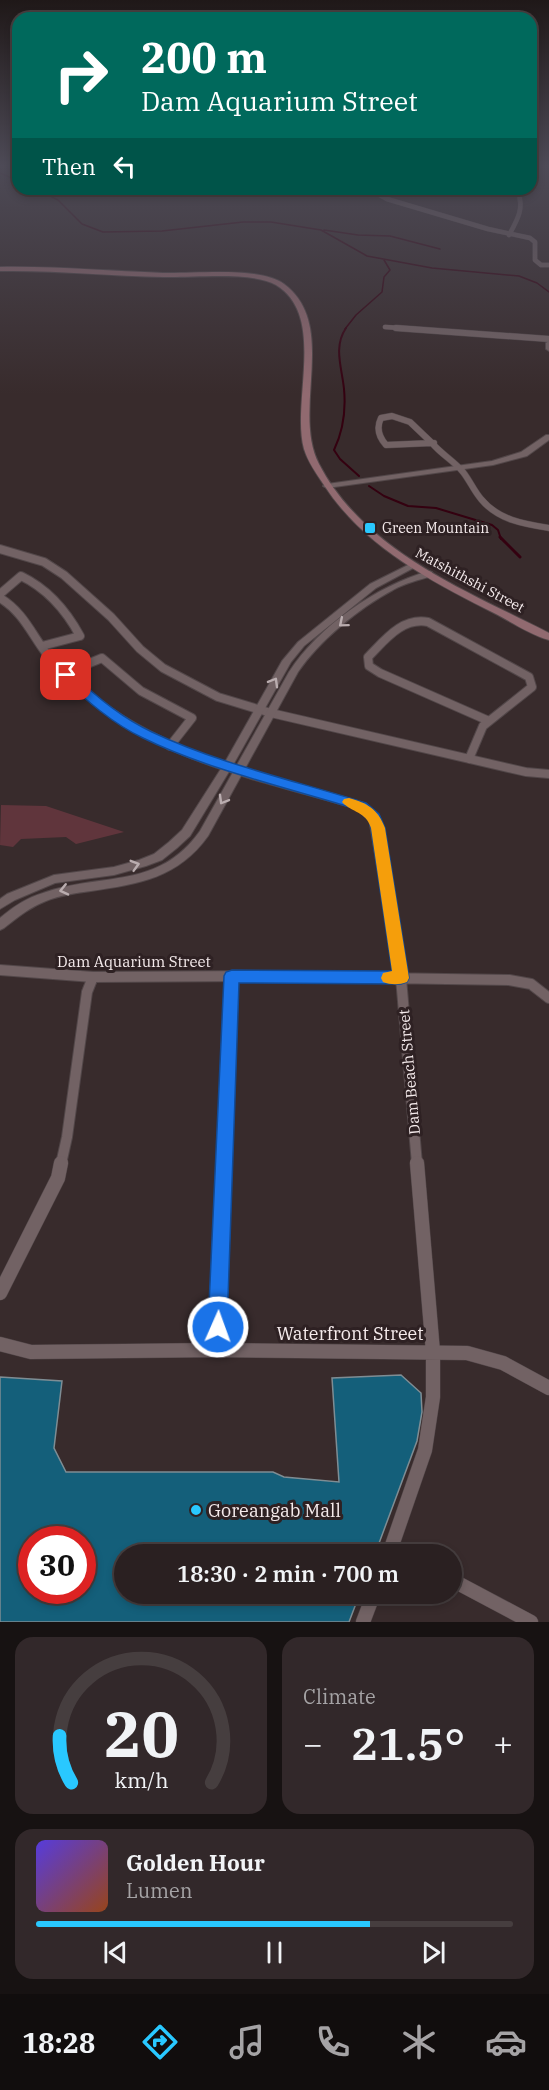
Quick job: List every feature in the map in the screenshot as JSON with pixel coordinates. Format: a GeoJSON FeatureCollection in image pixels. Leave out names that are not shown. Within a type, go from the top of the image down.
{"type":"FeatureCollection","features":[{"type":"Feature","properties":{"kind":"main road","name":"Matshithshi Street"},"geometry":{"type":"LineString","coordinates":[[0,270],[51,268],[163,275],[252,277],[270,280],[281,285],[292,297],[306,327],[309,351],[305,420],[307,444],[314,465],[327,486],[363,529],[413,566],[549,637]]}},
{"type":"Feature","properties":{"kind":"street"},"geometry":{"type":"LineString","coordinates":[[535,243],[536,260],[541,265],[549,265]]}},
{"type":"Feature","properties":{"kind":"street"},"geometry":{"type":"LineString","coordinates":[[385,327],[549,341],[549,350]]}},
{"type":"Feature","properties":{"kind":"street"},"geometry":{"type":"LineString","coordinates":[[434,443],[386,445],[378,433],[378,422],[381,418],[388,416],[401,417],[412,423],[434,443],[446,459],[460,469],[485,502],[501,515],[549,528]]}},
{"type":"Feature","properties":{"kind":"street"},"geometry":{"type":"LineString","coordinates":[[327,486],[493,463],[524,454],[549,437]]}},
{"type":"Feature","properties":{"kind":"street"},"geometry":{"type":"LineString","coordinates":[[0,549],[44,562],[64,575],[111,617],[140,649],[163,668],[218,698],[258,710],[469,759],[526,772],[549,774]]}},
{"type":"Feature","properties":{"kind":"street"},"geometry":{"type":"LineString","coordinates":[[0,905],[11,897],[54,879],[114,871],[158,858],[186,833],[287,661],[301,644],[373,586],[413,566]]}},
{"type":"Feature","properties":{"kind":"street"},"geometry":{"type":"LineString","coordinates":[[0,925],[21,908],[53,892],[136,880],[157,873],[176,862],[193,848],[241,769],[299,664],[315,646],[370,600],[391,587],[429,574]]}},
{"type":"Feature","properties":{"kind":"street"},"geometry":{"type":"LineString","coordinates":[[0,596],[21,576],[56,600],[72,619],[80,636],[42,646]]}},
{"type":"Feature","properties":{"kind":"street","name":"Dam Beach Street"},"geometry":{"type":"LineString","coordinates":[[0,596],[17,609],[31,625],[42,646],[64,673],[90,698],[117,717],[170,746],[361,806],[375,818],[401,978],[433,1352],[433,1397],[425,1450],[396,1544]]}},
{"type":"Feature","properties":{"kind":"street"},"geometry":{"type":"LineString","coordinates":[[469,759],[478,734],[489,721],[532,687],[529,677],[429,622],[418,619],[408,621],[368,657],[369,666],[373,670],[489,721]]}},
{"type":"Feature","properties":{"kind":"street"},"geometry":{"type":"LineString","coordinates":[[64,673],[102,658],[141,691],[192,718],[170,746]]}},
{"type":"Feature","properties":{"kind":"street","name":"Dam Aquarium Street"},"geometry":{"type":"LineString","coordinates":[[0,970],[11,973],[93,977],[232,976],[527,981],[541,987],[549,998]]}},
{"type":"Feature","properties":{"kind":"street"},"geometry":{"type":"LineString","coordinates":[[217,1350],[232,976]]}},
{"type":"Feature","properties":{"kind":"street"},"geometry":{"type":"LineString","coordinates":[[0,1293],[58,1178],[67,1137],[87,992],[93,977]]}},
{"type":"Feature","properties":{"kind":"street","name":"Waterfront Street"},"geometry":{"type":"LineString","coordinates":[[0,1344],[31,1352],[217,1350],[467,1353],[488,1357],[549,1388]]}},
{"type":"Feature","properties":{"kind":"street"},"geometry":{"type":"LineString","coordinates":[[462,1585],[531,1622]]}},
{"type":"Feature","properties":{"kind":"street"},"geometry":{"type":"LineString","coordinates":[[363,1622],[370,1604]]}},
{"type":"Feature","properties":{"kind":"shaded area"},"geometry":{"type":"Polygon","coordinates":[[[1,805],[46,806],[124,832],[76,844],[66,837],[21,839],[13,847],[0,845],[1,805]]]}},
{"type":"Feature","properties":{"kind":"building","name":"Goreangab Mall"},"geometry":{"type":"Polygon","coordinates":[[[401,1375],[421,1393],[422,1412],[417,1441],[379,1544],[114,1544],[114,1604],[356,1604],[349,1622],[0,1622],[0,1377],[62,1381],[54,1448],[66,1472],[273,1472],[284,1477],[339,1482],[332,1378],[401,1375]]]}},
{"type":"Feature","properties":{"kind":"waterway"},"geometry":{"type":"LineString","coordinates":[[343,243],[367,256],[432,268],[519,276],[537,283],[549,292]]}},
{"type":"Feature","properties":{"kind":"waterway"},"geometry":{"type":"LineString","coordinates":[[416,243],[440,249]]}},
{"type":"Feature","properties":{"kind":"waterway"},"geometry":{"type":"LineString","coordinates":[[345,329],[356,315],[382,292],[384,277],[390,270],[384,260]]}},
{"type":"Feature","properties":{"kind":"waterway"},"geometry":{"type":"LineString","coordinates":[[346,328],[339,350],[345,405],[342,428],[334,450],[340,459],[359,476]]}},
{"type":"Feature","properties":{"kind":"waterway"},"geometry":{"type":"LineString","coordinates":[[369,486],[384,496],[408,506],[436,508],[492,525],[498,530],[500,538]]}},
{"type":"Feature","properties":{"kind":"waterway"},"geometry":{"type":"LineString","coordinates":[[500,538],[520,557]]}},
{"type":"Feature","properties":{"kind":"slow traffic"},"geometry":{"type":"LineString","coordinates":[[349,802],[368,811],[375,818],[378,828],[401,978],[388,978]]}},
{"type":"Feature","properties":{"kind":"place","name":"Green Mountain"},"geometry":{"type":"Point","coordinates":[370,528]}},
{"type":"Feature","properties":{"kind":"place","name":"Goreangab Mall"},"geometry":{"type":"Point","coordinates":[196,1510]}},
{"type":"Feature","properties":{"kind":"route"},"geometry":{"type":"LineString","coordinates":[[66,675],[90,698],[146,735],[198,756],[361,806],[375,818],[378,828],[401,978],[232,976],[218,1327]]}}]}
